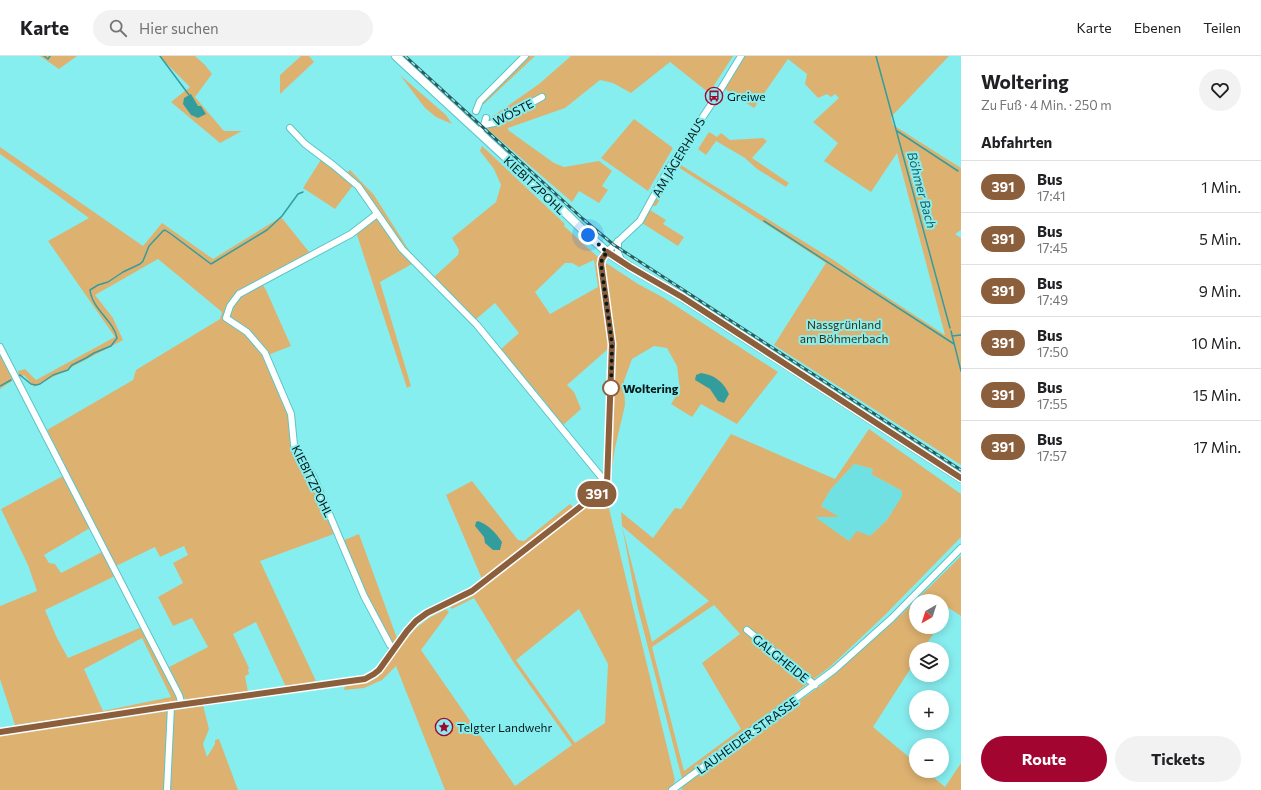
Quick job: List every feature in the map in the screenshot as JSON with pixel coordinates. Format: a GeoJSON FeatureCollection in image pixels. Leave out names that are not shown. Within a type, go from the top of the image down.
{"type":"FeatureCollection","features":[{"type":"Feature","properties":{"kind":"main road","name":"KIEBITZPOHL"},"geometry":{"type":"LineString","coordinates":[[396,56],[481,129],[607,252]]}},
{"type":"Feature","properties":{"kind":"main road"},"geometry":{"type":"LineString","coordinates":[[607,252],[682,297],[961,478]]}},
{"type":"Feature","properties":{"kind":"street","name":"WÖSTE"},"geometry":{"type":"LineString","coordinates":[[476,111],[480,101],[525,56]]}},
{"type":"Feature","properties":{"kind":"street","name":"AM JÄGERHAUS"},"geometry":{"type":"LineString","coordinates":[[607,252],[640,221],[669,168],[741,56]]}},
{"type":"Feature","properties":{"kind":"street","name":"WÖSTE"},"geometry":{"type":"LineString","coordinates":[[481,129],[497,122],[542,97]]}},
{"type":"Feature","properties":{"kind":"street","name":"WÖSTE"},"geometry":{"type":"LineString","coordinates":[[481,129],[486,118]]}},
{"type":"Feature","properties":{"kind":"street"},"geometry":{"type":"LineString","coordinates":[[290,128],[304,144],[333,165],[358,186],[405,253],[477,325],[607,484]]}},
{"type":"Feature","properties":{"kind":"street","name":"KIEBITZPOHL"},"geometry":{"type":"LineString","coordinates":[[377,214],[351,234],[239,294],[230,306],[226,318],[247,332],[265,353],[291,414],[294,445],[314,478],[364,596],[390,645],[395,648]]}},
{"type":"Feature","properties":{"kind":"street"},"geometry":{"type":"LineString","coordinates":[[618,241],[618,252],[622,262]]}},
{"type":"Feature","properties":{"kind":"street"},"geometry":{"type":"LineString","coordinates":[[0,732],[365,679],[374,674],[379,670],[416,621],[427,613],[472,591],[598,493],[607,484],[612,344],[601,264],[602,259],[607,252]]}},
{"type":"Feature","properties":{"kind":"street"},"geometry":{"type":"LineString","coordinates":[[0,347],[179,695],[182,705]]}},
{"type":"Feature","properties":{"kind":"street","name":"LAUHEIDER STRASSE"},"geometry":{"type":"LineString","coordinates":[[672,790],[680,787],[815,685],[892,618],[961,548]]}},
{"type":"Feature","properties":{"kind":"street","name":"GALGHEIDE"},"geometry":{"type":"LineString","coordinates":[[747,630],[815,685]]}},
{"type":"Feature","properties":{"kind":"street"},"geometry":{"type":"LineString","coordinates":[[167,790],[171,706]]}},
{"type":"Feature","properties":{"kind":"shaded area"},"geometry":{"type":"Polygon","coordinates":[[[191,94],[198,106],[201,106],[206,114],[198,118],[191,115],[183,104],[184,98],[191,94]]]}},
{"type":"Feature","properties":{"kind":"shaded area"},"geometry":{"type":"Polygon","coordinates":[[[701,373],[710,375],[721,382],[729,394],[724,403],[718,401],[710,389],[695,380],[696,375],[701,373]]]}},
{"type":"Feature","properties":{"kind":"shaded area"},"geometry":{"type":"Polygon","coordinates":[[[854,464],[873,469],[871,474],[902,491],[903,496],[887,520],[870,536],[849,541],[814,517],[838,517],[821,506],[831,489],[854,464]]]}},
{"type":"Feature","properties":{"kind":"shaded area"},"geometry":{"type":"Polygon","coordinates":[[[478,521],[495,532],[502,542],[500,550],[493,550],[485,543],[484,537],[475,526],[476,522],[478,521]]]}},
{"type":"Feature","properties":{"kind":"green space"},"geometry":{"type":"Polygon","coordinates":[[[40,56],[77,56],[59,69],[40,56]]]}},
{"type":"Feature","properties":{"kind":"green space"},"geometry":{"type":"Polygon","coordinates":[[[159,56],[195,56],[205,65],[212,74],[195,97],[224,131],[242,131],[220,143],[171,102],[190,87],[159,56]]]}},
{"type":"Feature","properties":{"kind":"green space"},"geometry":{"type":"Polygon","coordinates":[[[301,56],[309,56],[314,62],[280,94],[280,75],[301,56]]]}},
{"type":"Feature","properties":{"kind":"green space"},"geometry":{"type":"Polygon","coordinates":[[[527,56],[535,56],[484,104],[480,104],[527,56]]]}},
{"type":"Feature","properties":{"kind":"green space"},"geometry":{"type":"Polygon","coordinates":[[[571,56],[733,56],[709,93],[670,62],[631,93],[613,83],[600,80],[565,108],[508,128],[508,130],[554,163],[564,167],[599,161],[612,171],[602,186],[608,190],[599,203],[579,191],[572,202],[485,127],[489,119],[539,84],[571,56]]]}},
{"type":"Feature","properties":{"kind":"green space","name":"Nassgrünland am Böhmerbach"},"geometry":{"type":"Polygon","coordinates":[[[744,56],[949,56],[891,117],[893,125],[961,168],[961,230],[955,234],[961,238],[961,465],[774,345],[826,263],[678,167],[669,178],[656,206],[652,206],[665,179],[676,162],[835,261],[945,335],[897,153],[871,192],[824,161],[838,143],[813,122],[839,98],[835,94],[831,97],[827,94],[818,98],[805,84],[807,74],[788,59],[754,108],[725,89],[744,56]]]}},
{"type":"Feature","properties":{"kind":"green space"},"geometry":{"type":"Polygon","coordinates":[[[400,75],[446,115],[452,124],[436,117],[425,108],[400,75]]]}},
{"type":"Feature","properties":{"kind":"green space"},"geometry":{"type":"Polygon","coordinates":[[[634,119],[673,148],[648,191],[601,158],[634,119]]]}},
{"type":"Feature","properties":{"kind":"green space"},"geometry":{"type":"Polygon","coordinates":[[[709,132],[717,137],[721,133],[730,140],[763,138],[767,141],[752,158],[789,183],[786,187],[757,169],[745,158],[716,141],[706,155],[698,149],[709,132]]]}},
{"type":"Feature","properties":{"kind":"green space"},"geometry":{"type":"Polygon","coordinates":[[[482,146],[599,258],[598,263],[609,343],[608,349],[567,385],[574,392],[581,409],[562,426],[546,403],[501,349],[519,333],[495,303],[475,320],[434,277],[458,255],[459,250],[452,238],[496,202],[501,185],[494,169],[480,151],[482,146]],[[594,260],[579,267],[572,263],[565,263],[535,292],[550,314],[598,287],[594,260]]]}},
{"type":"Feature","properties":{"kind":"green space"},"geometry":{"type":"Polygon","coordinates":[[[0,147],[143,246],[162,223],[213,259],[281,217],[310,253],[260,280],[291,346],[263,357],[288,414],[291,446],[311,479],[334,534],[260,561],[316,681],[286,687],[256,622],[233,634],[249,668],[249,674],[245,676],[248,692],[186,701],[169,667],[208,647],[192,618],[173,626],[158,597],[183,583],[173,563],[188,555],[184,546],[160,557],[155,547],[116,566],[47,430],[133,380],[136,370],[220,319],[222,312],[158,259],[95,295],[113,318],[123,340],[34,387],[24,375],[20,377],[18,371],[25,369],[36,380],[115,337],[48,241],[89,218],[0,154],[0,147]]]}},
{"type":"Feature","properties":{"kind":"green space"},"geometry":{"type":"Polygon","coordinates":[[[322,158],[354,184],[335,209],[303,188],[322,158]]]}},
{"type":"Feature","properties":{"kind":"green space"},"geometry":{"type":"Polygon","coordinates":[[[350,170],[374,195],[412,255],[368,198],[346,174],[350,170]]]}},
{"type":"Feature","properties":{"kind":"green space"},"geometry":{"type":"Polygon","coordinates":[[[650,210],[666,220],[663,224],[684,237],[678,246],[642,223],[650,210]]]}},
{"type":"Feature","properties":{"kind":"green space"},"geometry":{"type":"Polygon","coordinates":[[[374,218],[379,219],[392,239],[412,264],[380,282],[411,386],[407,388],[357,235],[360,229],[374,218]]]}},
{"type":"Feature","properties":{"kind":"green space"},"geometry":{"type":"Polygon","coordinates":[[[606,263],[638,284],[664,298],[778,372],[737,424],[701,404],[692,417],[671,404],[680,390],[677,366],[667,348],[654,346],[632,359],[624,381],[625,405],[615,448],[611,474],[615,344],[604,266],[606,263]]]}},
{"type":"Feature","properties":{"kind":"green space"},"geometry":{"type":"Polygon","coordinates":[[[0,352],[12,374],[12,381],[0,389],[0,352]]]}},
{"type":"Feature","properties":{"kind":"green space"},"geometry":{"type":"Polygon","coordinates":[[[869,429],[961,494],[961,537],[885,615],[831,666],[682,779],[637,605],[622,526],[621,512],[653,538],[675,508],[681,509],[731,434],[835,479],[869,429]],[[854,464],[831,489],[821,506],[839,517],[815,517],[849,541],[857,531],[870,536],[887,520],[902,496],[902,491],[871,474],[873,469],[854,464]],[[622,526],[652,642],[709,601],[622,526]],[[714,605],[652,647],[684,771],[741,729],[702,663],[740,634],[714,605]]]}},
{"type":"Feature","properties":{"kind":"green space"},"geometry":{"type":"Polygon","coordinates":[[[63,476],[90,528],[44,555],[49,563],[55,564],[61,573],[102,552],[115,576],[45,610],[57,638],[68,658],[142,627],[179,702],[15,725],[0,679],[0,606],[37,591],[28,565],[1,509],[63,476]],[[142,638],[84,669],[103,711],[171,697],[142,638]]]}},
{"type":"Feature","properties":{"kind":"green space"},"geometry":{"type":"Polygon","coordinates":[[[472,481],[518,540],[524,541],[570,504],[579,513],[605,492],[675,780],[673,786],[667,790],[445,790],[396,666],[382,680],[364,688],[344,690],[345,686],[365,683],[374,679],[415,629],[429,618],[446,609],[449,612],[421,650],[515,786],[572,745],[514,663],[474,598],[452,609],[450,607],[473,596],[485,586],[446,495],[472,481]],[[579,609],[516,660],[575,743],[605,723],[608,664],[579,609]]]}},
{"type":"Feature","properties":{"kind":"green space"},"geometry":{"type":"Polygon","coordinates":[[[359,534],[398,641],[393,643],[365,593],[342,541],[359,534]]]}},
{"type":"Feature","properties":{"kind":"green space"},"geometry":{"type":"Polygon","coordinates":[[[961,556],[961,616],[949,608],[949,594],[922,594],[961,556]]]}},
{"type":"Feature","properties":{"kind":"green space"},"geometry":{"type":"Polygon","coordinates":[[[909,607],[909,634],[933,634],[928,642],[909,642],[909,671],[873,727],[909,757],[909,778],[934,778],[945,787],[961,763],[961,790],[682,790],[681,786],[823,684],[909,607]]]}},
{"type":"Feature","properties":{"kind":"green space"},"geometry":{"type":"Polygon","coordinates":[[[203,705],[209,729],[203,744],[207,757],[215,744],[215,740],[219,739],[238,790],[0,790],[0,735],[203,705]]]}},
{"type":"Feature","properties":{"kind":"waterway"},"geometry":{"type":"LineString","coordinates":[[44,56],[48,59],[50,56]]}},
{"type":"Feature","properties":{"kind":"waterway"},"geometry":{"type":"LineString","coordinates":[[160,56],[189,95]]}},
{"type":"Feature","properties":{"kind":"waterway","name":"Böhmer Bach"},"geometry":{"type":"LineString","coordinates":[[876,56],[950,328]]}},
{"type":"Feature","properties":{"kind":"waterway"},"geometry":{"type":"LineString","coordinates":[[897,131],[958,171]]}},
{"type":"Feature","properties":{"kind":"waterway"},"geometry":{"type":"LineString","coordinates":[[18,376],[20,375],[31,384],[40,384],[53,375],[68,370],[72,365],[94,353],[111,346],[117,338],[115,332],[95,303],[90,290],[98,285],[108,282],[123,272],[140,264],[143,261],[149,246],[163,231],[165,230],[171,234],[211,264],[267,230],[282,216],[298,194],[303,192]]}},
{"type":"Feature","properties":{"kind":"waterway"},"geometry":{"type":"LineString","coordinates":[[764,221],[954,344]]}},
{"type":"Feature","properties":{"kind":"waterway","name":"Böhmer Bach"},"geometry":{"type":"LineString","coordinates":[[951,331],[961,371]]}},
{"type":"Feature","properties":{"kind":"waterway"},"geometry":{"type":"LineString","coordinates":[[952,336],[961,335]]}},
{"type":"Feature","properties":{"kind":"waterway"},"geometry":{"type":"LineString","coordinates":[[0,386],[11,380]]}},
{"type":"Feature","properties":{"kind":"railway"},"geometry":{"type":"LineString","coordinates":[[405,56],[583,219],[614,245],[961,470]]}},
{"type":"Feature","properties":{"kind":"bus line","name":"391"},"geometry":{"type":"LineString","coordinates":[[0,732],[370,678],[379,670],[416,621],[427,613],[472,591],[598,493],[607,484],[612,344],[601,264],[602,259],[607,252],[682,297],[961,478]]}},
{"type":"Feature","properties":{"kind":"place","name":"Greiwe"},"geometry":{"type":"Point","coordinates":[714,96]}},
{"type":"Feature","properties":{"kind":"place","name":"Woltering"},"geometry":{"type":"Point","coordinates":[611,388]}},
{"type":"Feature","properties":{"kind":"place","name":"Telgter Landwehr"},"geometry":{"type":"Point","coordinates":[444,727]}},
{"type":"Feature","properties":{"kind":"route"},"geometry":{"type":"LineString","coordinates":[[588,235],[607,252],[602,259],[601,264],[612,344],[611,388]]}}]}
